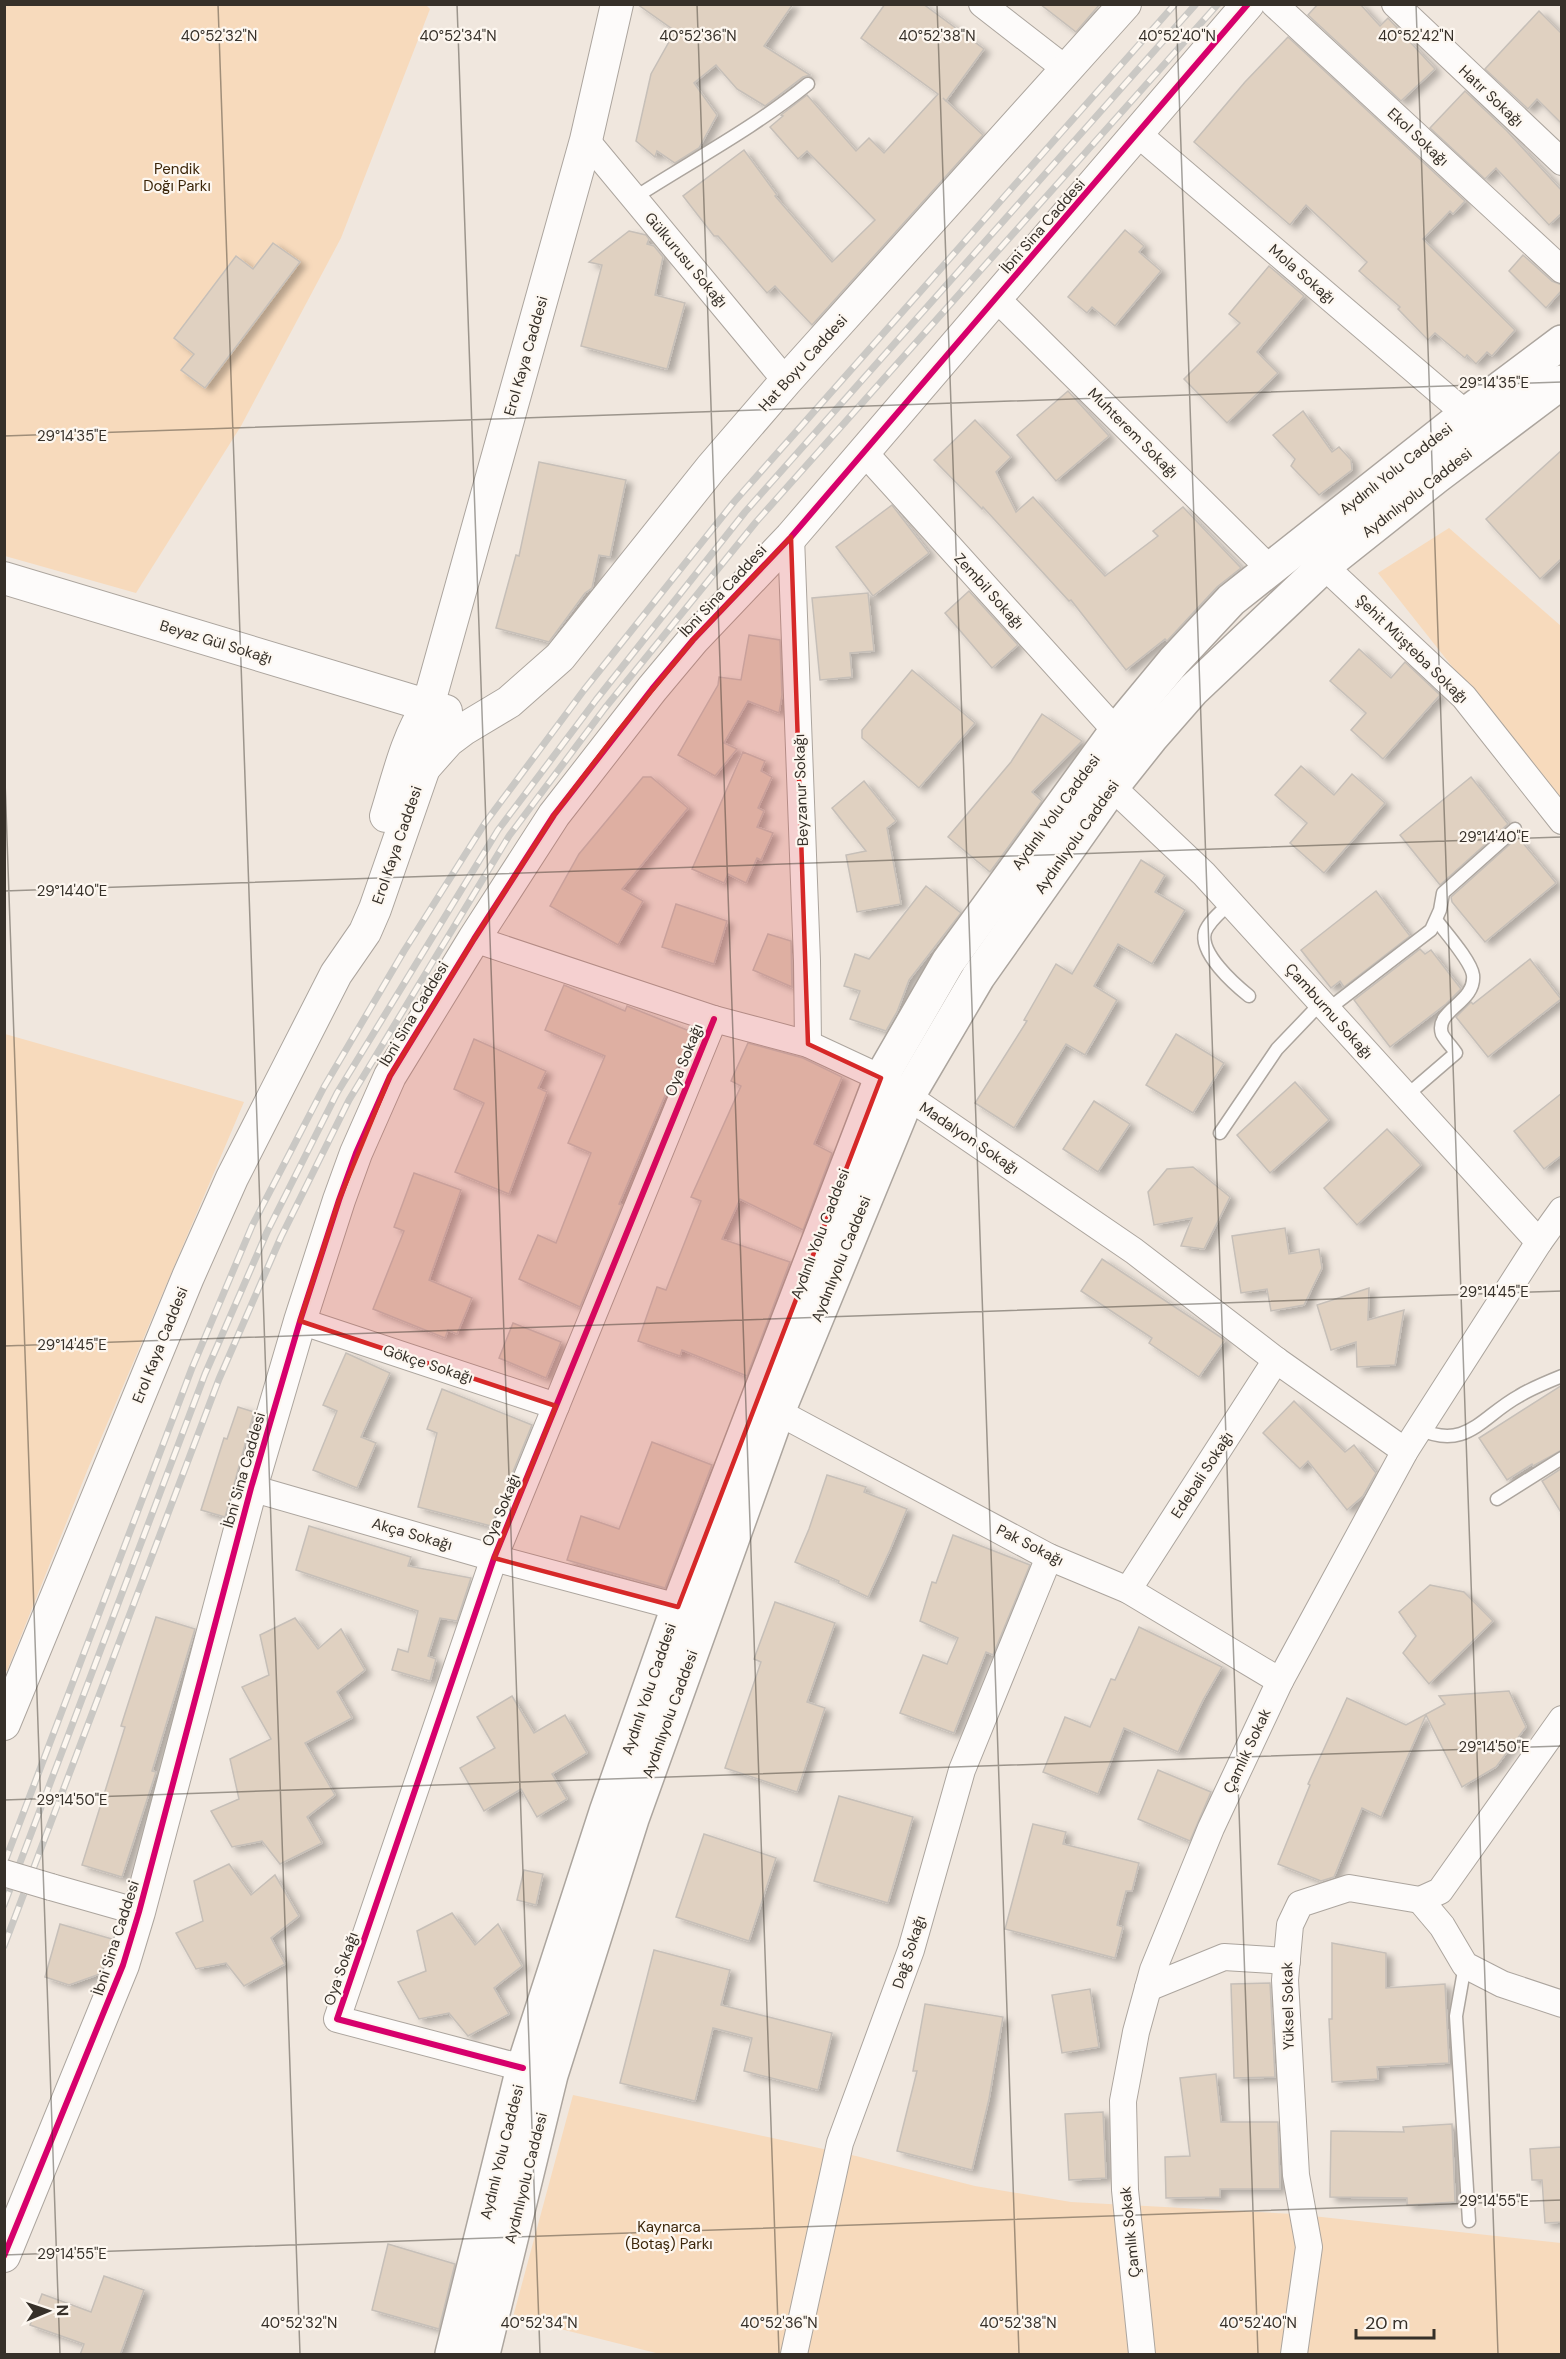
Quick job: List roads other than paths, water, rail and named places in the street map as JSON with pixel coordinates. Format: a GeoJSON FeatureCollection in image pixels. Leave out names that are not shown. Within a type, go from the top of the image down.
{"type":"FeatureCollection","features":[{"type":"Feature","properties":{"kind":"main road","name":"Aydınlı Yolu Caddesi"},"geometry":{"type":"LineString","coordinates":[[452,2355],[523,2068],[606,1812],[678,1607],[881,1077],[948,962],[1116,731],[1174,661],[1231,600],[1466,414],[1562,342]]}},
{"type":"Feature","properties":{"kind":"main road","name":"Aydınlıyolu Caddesi"},"geometry":{"type":"LineString","coordinates":[[483,2355],[551,2075],[632,1819],[778,1412],[908,1096],[978,977],[1112,787],[1193,690],[1324,566],[1436,477],[1562,382]]}},
{"type":"Feature","properties":{"kind":"street","name":"Erol Kaya Caddesi"},"geometry":{"type":"LineString","coordinates":[[336,974],[407,745],[428,705],[586,140],[617,4]]}},
{"type":"Feature","properties":{"kind":"street"},"geometry":{"type":"LineString","coordinates":[[982,4],[1067,70]]}},
{"type":"Feature","properties":{"kind":"street","name":"Hat Boyu Caddesi"},"geometry":{"type":"LineString","coordinates":[[424,768],[448,741],[509,702],[560,657],[711,468],[786,381],[1125,4]]}},
{"type":"Feature","properties":{"kind":"street","name":"İbni Sina Caddesi"},"geometry":{"type":"LineString","coordinates":[[4,2256],[123,1965],[140,1912],[250,1488],[300,1321],[356,1153],[390,1076],[554,815],[616,734],[693,640],[791,537],[1248,4]]}},
{"type":"Feature","properties":{"kind":"street","name":"Ekol Sokağı"},"geometry":{"type":"LineString","coordinates":[[1274,4],[1562,270]]}},
{"type":"Feature","properties":{"kind":"street","name":"Hatır Sokağı"},"geometry":{"type":"LineString","coordinates":[[1395,4],[1562,162]]}},
{"type":"Feature","properties":{"kind":"street","name":"Mola Sokağı"},"geometry":{"type":"LineString","coordinates":[[1138,134],[1466,414]]}},
{"type":"Feature","properties":{"kind":"street","name":"Gülkurusu Sokağı"},"geometry":{"type":"LineString","coordinates":[[586,140],[786,381]]}},
{"type":"Feature","properties":{"kind":"street","name":"Muhterem Sokağı"},"geometry":{"type":"LineString","coordinates":[[996,298],[1270,569]]}},
{"type":"Feature","properties":{"kind":"street","name":"Zembil Sokağı"},"geometry":{"type":"LineString","coordinates":[[863,451],[1116,731]]}},
{"type":"Feature","properties":{"kind":"street","name":"Beyzanur Sokağı"},"geometry":{"type":"LineString","coordinates":[[791,537],[808,1044]]}},
{"type":"Feature","properties":{"kind":"street","name":"Şehit Müşteba Sokağı"},"geometry":{"type":"LineString","coordinates":[[1324,566],[1464,697],[1562,821]]}},
{"type":"Feature","properties":{"kind":"street","name":"Beyaz Gül Sokağı"},"geometry":{"type":"LineString","coordinates":[[4,578],[463,716],[482,718]]}},
{"type":"Feature","properties":{"kind":"street","name":"Erol Kaya Caddesi"},"geometry":{"type":"LineString","coordinates":[[4,1724],[188,1277],[238,1167],[336,974],[365,932],[375,909],[424,768],[429,732],[428,705]]}},
{"type":"Feature","properties":{"kind":"street","name":"Çamburnu Sokağı"},"geometry":{"type":"LineString","coordinates":[[1112,787],[1204,874],[1539,1242]]}},
{"type":"Feature","properties":{"kind":"street","name":"Madalyon Sokağı"},"geometry":{"type":"LineString","coordinates":[[474,939],[714,1019],[808,1044],[881,1077],[1134,1251],[1276,1360],[1405,1451]]}},
{"type":"Feature","properties":{"kind":"street","name":"Oya Sokağı"},"geometry":{"type":"LineString","coordinates":[[523,2068],[337,2019],[494,1558],[714,1019]]}},
{"type":"Feature","properties":{"kind":"street","name":"Çamlık Sokak"},"geometry":{"type":"LineString","coordinates":[[1142,2355],[1125,2190],[1123,2101],[1136,2032],[1154,1970],[1211,1828],[1280,1681],[1405,1451],[1539,1242],[1562,1210]]}},
{"type":"Feature","properties":{"kind":"street","name":"Gökçe Sokağı"},"geometry":{"type":"LineString","coordinates":[[300,1321],[556,1406]]}},
{"type":"Feature","properties":{"kind":"street","name":"Edebali Sokağı"},"geometry":{"type":"LineString","coordinates":[[1128,1590],[1276,1360]]}},
{"type":"Feature","properties":{"kind":"street","name":"Pak Sokağı"},"geometry":{"type":"LineString","coordinates":[[778,1412],[1049,1557],[1128,1590],[1280,1681]]}},
{"type":"Feature","properties":{"kind":"street","name":"Akça Sokağı"},"geometry":{"type":"LineString","coordinates":[[250,1488],[494,1558],[678,1607]]}},
{"type":"Feature","properties":{"kind":"street","name":"Dağ Sokağı"},"geometry":{"type":"LineString","coordinates":[[794,2355],[840,2143],[911,1950],[962,1770],[1049,1557]]}},
{"type":"Feature","properties":{"kind":"street"},"geometry":{"type":"LineString","coordinates":[[1562,1719],[1440,1891],[1420,1900],[1442,1926],[1465,1965],[1502,1984],[1562,2004]]}},
{"type":"Feature","properties":{"kind":"street"},"geometry":{"type":"LineString","coordinates":[[4,1873],[140,1912]]}},
{"type":"Feature","properties":{"kind":"street","name":"Yüksel Sokak"},"geometry":{"type":"LineString","coordinates":[[1294,2355],[1309,2247],[1296,2175],[1285,1980],[1290,1925],[1300,1904],[1349,1888],[1420,1900]]}},
{"type":"Feature","properties":{"kind":"street"},"geometry":{"type":"LineString","coordinates":[[1148,1988],[1224,1957],[1287,1961]]}},
{"type":"Feature","properties":{"kind":"lane"},"geometry":{"type":"LineString","coordinates":[[634,198],[670,174],[734,138],[775,111],[808,84]]}},
{"type":"Feature","properties":{"kind":"lane"},"geometry":{"type":"LineString","coordinates":[[1220,1133],[1276,1049],[1324,1006],[1423,938],[1437,921],[1443,893],[1515,829]]}},
{"type":"Feature","properties":{"kind":"lane"},"geometry":{"type":"LineString","coordinates":[[1230,903],[1208,926],[1204,939],[1205,945],[1219,967],[1249,996]]}},
{"type":"Feature","properties":{"kind":"lane"},"geometry":{"type":"LineString","coordinates":[[1406,1096],[1456,1053],[1442,1034],[1443,1020],[1467,997],[1473,982],[1471,968],[1437,921]]}},
{"type":"Feature","properties":{"kind":"lane"},"geometry":{"type":"LineString","coordinates":[[1419,1429],[1449,1437],[1463,1434],[1480,1426],[1517,1396],[1562,1376]]}},
{"type":"Feature","properties":{"kind":"lane"},"geometry":{"type":"LineString","coordinates":[[1497,1499],[1562,1458]]}},
{"type":"Feature","properties":{"kind":"lane"},"geometry":{"type":"LineString","coordinates":[[1465,1965],[1456,2016],[1469,2221]]}},
{"type":"Feature","properties":{"kind":"railway"},"geometry":{"type":"LineString","coordinates":[[4,1864],[192,1368],[252,1226],[324,1087],[404,951],[485,823],[584,690],[734,502],[1175,4]]}},
{"type":"Feature","properties":{"kind":"railway"},"geometry":{"type":"LineString","coordinates":[[4,1905],[205,1374],[267,1232],[337,1093],[498,830],[596,700],[745,512],[1196,4]]}},
{"type":"Feature","properties":{"kind":"railway"},"geometry":{"type":"LineString","coordinates":[[4,1946],[219,1379],[281,1237],[349,1100],[509,836],[605,708],[756,522],[1218,4]]}},
{"type":"Feature","properties":{"kind":"park label","name":"Pendik Doğı Parkı"},"geometry":{"type":"Point","coordinates":[177,178]}},
{"type":"Feature","properties":{"kind":"park label","name":"Kaynarca (Botaş) Parkı"},"geometry":{"type":"Point","coordinates":[669,2236]}}]}
